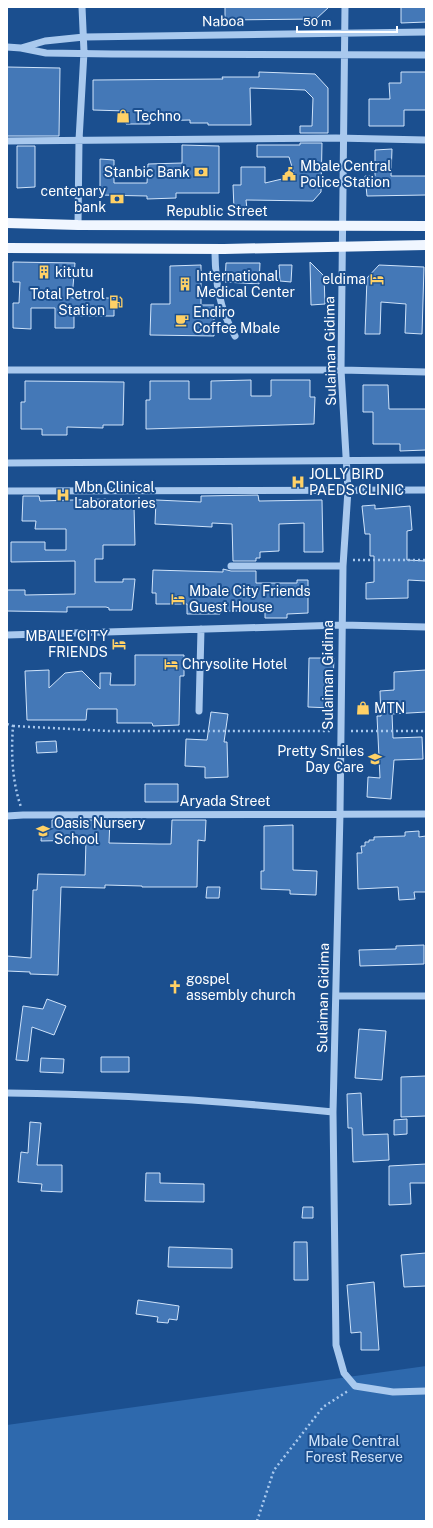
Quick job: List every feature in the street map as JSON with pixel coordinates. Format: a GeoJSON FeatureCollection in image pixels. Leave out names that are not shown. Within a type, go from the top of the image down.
{"type":"FeatureCollection","features":[{"type":"Feature","properties":{"kind":"main road","name":"Republic Street"},"geometry":{"type":"LineString","coordinates":[[7,223],[78,225],[426,226]]}},
{"type":"Feature","properties":{"kind":"main road"},"geometry":{"type":"LineString","coordinates":[[7,248],[215,249],[426,244]]}},
{"type":"Feature","properties":{"kind":"street"},"geometry":{"type":"LineString","coordinates":[[78,225],[79,140],[84,52],[82,7]]}},
{"type":"Feature","properties":{"kind":"street","name":"Sulaiman Gidima"},"geometry":{"type":"LineString","coordinates":[[345,7],[341,370],[348,490],[343,563],[340,813],[333,1112],[336,1345],[344,1373],[355,1386]]}},
{"type":"Feature","properties":{"kind":"street","name":"Naboa"},"geometry":{"type":"LineString","coordinates":[[21,48],[45,41],[84,37],[426,32]]}},
{"type":"Feature","properties":{"kind":"street","name":"Naboa"},"geometry":{"type":"LineString","coordinates":[[7,47],[46,53],[84,52],[112,54],[345,56],[426,55]]}},
{"type":"Feature","properties":{"kind":"street"},"geometry":{"type":"LineString","coordinates":[[7,141],[344,138],[426,140]]}},
{"type":"Feature","properties":{"kind":"street"},"geometry":{"type":"LineString","coordinates":[[215,249],[215,279],[220,303],[235,336]]}},
{"type":"Feature","properties":{"kind":"street"},"geometry":{"type":"LineString","coordinates":[[7,370],[341,370],[426,372]]}},
{"type":"Feature","properties":{"kind":"street"},"geometry":{"type":"LineString","coordinates":[[7,463],[426,460]]}},
{"type":"Feature","properties":{"kind":"street"},"geometry":{"type":"LineString","coordinates":[[7,491],[426,490]]}},
{"type":"Feature","properties":{"kind":"street"},"geometry":{"type":"LineString","coordinates":[[231,566],[343,563]]}},
{"type":"Feature","properties":{"kind":"street"},"geometry":{"type":"LineString","coordinates":[[7,635],[342,626],[426,627]]}},
{"type":"Feature","properties":{"kind":"street"},"geometry":{"type":"LineString","coordinates":[[199,711],[201,629]]}},
{"type":"Feature","properties":{"kind":"street","name":"Aryada Street"},"geometry":{"type":"LineString","coordinates":[[7,816],[340,813],[426,814]]}},
{"type":"Feature","properties":{"kind":"street"},"geometry":{"type":"LineString","coordinates":[[336,996],[426,996]]}},
{"type":"Feature","properties":{"kind":"street"},"geometry":{"type":"LineString","coordinates":[[7,1093],[119,1096],[333,1112]]}},
{"type":"Feature","properties":{"kind":"street"},"geometry":{"type":"LineString","coordinates":[[355,1386],[393,1392],[426,1391]]}},
{"type":"Feature","properties":{"kind":"path"},"geometry":{"type":"LineString","coordinates":[[343,563],[426,560]]}},
{"type":"Feature","properties":{"kind":"path"},"geometry":{"type":"LineString","coordinates":[[7,724],[13,726],[109,731],[426,731]]}},
{"type":"Feature","properties":{"kind":"path"},"geometry":{"type":"LineString","coordinates":[[13,726],[11,754],[18,798],[24,815]]}},
{"type":"Feature","properties":{"kind":"path"},"geometry":{"type":"LineString","coordinates":[[256,1521],[274,1470],[323,1407],[355,1386]]}},
{"type":"Feature","properties":{"kind":"green space","name":"Mbale Central Forest Reserve"},"geometry":{"type":"Polygon","coordinates":[[[426,1366],[426,1521],[7,1521],[7,1425],[426,1366]]]}},
{"type":"Feature","properties":{"kind":"building"},"geometry":{"type":"Polygon","coordinates":[[[225,7],[329,7],[316,19],[225,20],[225,7]]]}},
{"type":"Feature","properties":{"kind":"building"},"geometry":{"type":"Polygon","coordinates":[[[401,7],[426,7],[426,22],[401,23],[401,7]]]}},
{"type":"Feature","properties":{"kind":"building"},"geometry":{"type":"Polygon","coordinates":[[[7,67],[60,68],[59,136],[7,136],[7,67]]]}},
{"type":"Feature","properties":{"kind":"building"},"geometry":{"type":"Polygon","coordinates":[[[259,72],[315,74],[328,88],[328,133],[300,133],[300,126],[312,126],[313,98],[305,90],[250,88],[251,125],[208,125],[208,123],[190,123],[190,120],[150,121],[150,124],[126,124],[126,111],[93,110],[93,80],[223,79],[222,77],[259,77],[259,72]]]}},
{"type":"Feature","properties":{"kind":"building"},"geometry":{"type":"Polygon","coordinates":[[[401,72],[426,72],[426,110],[404,110],[404,126],[369,126],[369,99],[390,99],[389,83],[401,83],[401,72]]]}},
{"type":"Feature","properties":{"kind":"building"},"geometry":{"type":"Polygon","coordinates":[[[300,143],[322,143],[321,192],[313,201],[246,200],[247,209],[234,209],[233,185],[241,185],[241,167],[265,167],[265,183],[282,179],[296,180],[289,157],[257,157],[257,145],[300,145],[300,143]]]}},
{"type":"Feature","properties":{"kind":"building"},"geometry":{"type":"Polygon","coordinates":[[[182,145],[219,146],[219,193],[176,193],[176,198],[147,199],[147,196],[100,195],[100,159],[114,160],[114,183],[147,183],[148,164],[182,163],[182,145]]]}},
{"type":"Feature","properties":{"kind":"building"},"geometry":{"type":"Polygon","coordinates":[[[17,146],[35,146],[35,187],[17,188],[17,146]]]}},
{"type":"Feature","properties":{"kind":"building"},"geometry":{"type":"Polygon","coordinates":[[[392,149],[391,176],[426,176],[426,195],[367,196],[365,176],[375,176],[375,150],[392,149]]]}},
{"type":"Feature","properties":{"kind":"building"},"geometry":{"type":"Polygon","coordinates":[[[13,262],[75,263],[72,298],[114,298],[114,316],[74,316],[74,328],[55,328],[55,308],[31,308],[31,329],[13,328],[13,303],[19,303],[20,282],[13,282],[13,262]]]}},
{"type":"Feature","properties":{"kind":"building"},"geometry":{"type":"Polygon","coordinates":[[[310,262],[324,276],[325,304],[311,305],[310,262]]]}},
{"type":"Feature","properties":{"kind":"building"},"geometry":{"type":"Polygon","coordinates":[[[226,263],[260,263],[259,284],[225,282],[226,263]]]}},
{"type":"Feature","properties":{"kind":"building","name":"Endiro Coffee Mbale"},"geometry":{"type":"Polygon","coordinates":[[[201,265],[201,305],[214,305],[214,336],[150,335],[151,304],[170,304],[170,266],[201,265]]]}},
{"type":"Feature","properties":{"kind":"building"},"geometry":{"type":"Polygon","coordinates":[[[279,265],[292,265],[291,282],[280,281],[279,265]]]}},
{"type":"Feature","properties":{"kind":"building"},"geometry":{"type":"Polygon","coordinates":[[[379,265],[424,267],[422,334],[405,333],[406,304],[381,302],[380,334],[365,334],[367,278],[379,265]]]}},
{"type":"Feature","properties":{"kind":"building"},"geometry":{"type":"Polygon","coordinates":[[[251,380],[251,396],[271,396],[271,380],[310,380],[310,397],[315,397],[314,424],[146,429],[146,400],[150,400],[150,381],[189,381],[189,399],[211,399],[211,381],[251,380]]]}},
{"type":"Feature","properties":{"kind":"building"},"geometry":{"type":"Polygon","coordinates":[[[25,381],[124,382],[123,425],[103,425],[103,428],[67,427],[67,435],[42,435],[42,429],[21,429],[21,402],[25,402],[25,381]]]}},
{"type":"Feature","properties":{"kind":"building"},"geometry":{"type":"Polygon","coordinates":[[[363,385],[388,385],[389,409],[426,409],[426,450],[400,451],[400,444],[373,444],[373,412],[363,412],[363,385]]]}},
{"type":"Feature","properties":{"kind":"building"},"geometry":{"type":"Polygon","coordinates":[[[258,495],[259,501],[322,500],[323,552],[304,552],[304,523],[279,524],[279,551],[260,552],[260,558],[256,558],[256,561],[233,561],[232,524],[212,523],[212,527],[155,524],[156,500],[201,502],[201,496],[258,495]]]}},
{"type":"Feature","properties":{"kind":"building"},"geometry":{"type":"Polygon","coordinates":[[[23,496],[39,496],[40,501],[106,499],[106,506],[134,506],[135,545],[103,545],[103,559],[95,559],[95,582],[123,582],[123,579],[135,579],[132,610],[109,610],[109,608],[106,607],[67,607],[67,612],[7,611],[7,590],[25,590],[25,595],[75,594],[75,561],[11,562],[11,542],[45,542],[45,550],[66,550],[66,529],[35,529],[36,521],[22,521],[23,496]]]}},
{"type":"Feature","properties":{"kind":"building"},"geometry":{"type":"Polygon","coordinates":[[[375,505],[375,509],[410,506],[412,530],[407,531],[407,560],[426,561],[426,581],[408,580],[408,598],[366,599],[366,583],[374,582],[374,556],[370,556],[370,534],[365,534],[362,506],[375,505]]]}},
{"type":"Feature","properties":{"kind":"building"},"geometry":{"type":"Polygon","coordinates":[[[223,569],[231,571],[256,571],[256,583],[297,583],[297,580],[308,580],[308,613],[287,614],[287,618],[265,618],[265,611],[220,611],[220,614],[187,614],[187,604],[156,604],[156,593],[152,593],[153,570],[223,572],[223,569]]]}},
{"type":"Feature","properties":{"kind":"building"},"geometry":{"type":"Polygon","coordinates":[[[135,655],[184,655],[184,676],[180,676],[179,725],[153,726],[152,723],[117,723],[117,709],[87,709],[86,720],[27,720],[25,671],[49,670],[49,688],[65,673],[82,671],[100,689],[100,673],[111,673],[110,685],[135,685],[135,655]]]}},
{"type":"Feature","properties":{"kind":"building"},"geometry":{"type":"Polygon","coordinates":[[[309,658],[334,658],[332,708],[308,707],[309,658]]]}},
{"type":"Feature","properties":{"kind":"building"},"geometry":{"type":"Polygon","coordinates":[[[426,670],[426,712],[392,714],[393,738],[422,737],[423,759],[394,760],[391,799],[367,797],[368,777],[380,778],[377,716],[381,716],[380,691],[394,690],[394,672],[426,670]]]}},
{"type":"Feature","properties":{"kind":"building"},"geometry":{"type":"Polygon","coordinates":[[[211,712],[228,714],[224,742],[227,742],[228,777],[205,778],[205,767],[185,766],[186,739],[207,740],[211,712]]]}},
{"type":"Feature","properties":{"kind":"building"},"geometry":{"type":"Polygon","coordinates":[[[56,741],[57,752],[37,753],[36,742],[56,741]]]}},
{"type":"Feature","properties":{"kind":"building"},"geometry":{"type":"Polygon","coordinates":[[[145,784],[178,784],[178,802],[145,802],[145,784]]]}},
{"type":"Feature","properties":{"kind":"building"},"geometry":{"type":"Polygon","coordinates":[[[52,820],[110,820],[109,843],[171,844],[172,820],[206,820],[205,841],[198,840],[197,887],[105,885],[105,888],[61,887],[58,975],[7,971],[7,956],[31,958],[33,890],[37,890],[38,874],[85,875],[86,840],[41,841],[42,828],[52,828],[52,820]]]}},
{"type":"Feature","properties":{"kind":"building"},"geometry":{"type":"Polygon","coordinates":[[[293,825],[293,870],[317,871],[316,895],[290,894],[290,890],[261,889],[261,871],[264,871],[264,826],[293,825]]]}},
{"type":"Feature","properties":{"kind":"building"},"geometry":{"type":"Polygon","coordinates":[[[419,831],[419,837],[426,836],[426,892],[414,892],[415,899],[399,900],[398,887],[358,889],[357,853],[362,853],[361,846],[365,846],[365,842],[374,840],[374,837],[405,836],[405,832],[419,831]]]}},
{"type":"Feature","properties":{"kind":"building"},"geometry":{"type":"Polygon","coordinates":[[[207,887],[220,887],[219,898],[206,898],[207,887]]]}},
{"type":"Feature","properties":{"kind":"building"},"geometry":{"type":"Polygon","coordinates":[[[424,945],[424,964],[360,966],[359,950],[396,949],[396,946],[424,945]]]}},
{"type":"Feature","properties":{"kind":"building"},"geometry":{"type":"Polygon","coordinates":[[[47,999],[66,1006],[54,1035],[32,1027],[28,1061],[16,1060],[23,1006],[43,1009],[47,999]]]}},
{"type":"Feature","properties":{"kind":"building"},"geometry":{"type":"Polygon","coordinates":[[[359,1029],[386,1031],[382,1080],[355,1078],[359,1029]]]}},
{"type":"Feature","properties":{"kind":"building"},"geometry":{"type":"Polygon","coordinates":[[[101,1057],[129,1057],[129,1072],[101,1072],[101,1057]]]}},
{"type":"Feature","properties":{"kind":"building"},"geometry":{"type":"Polygon","coordinates":[[[41,1058],[64,1059],[63,1073],[40,1072],[41,1058]]]}},
{"type":"Feature","properties":{"kind":"building"},"geometry":{"type":"Polygon","coordinates":[[[426,1076],[426,1116],[401,1117],[401,1077],[426,1076]]]}},
{"type":"Feature","properties":{"kind":"building"},"geometry":{"type":"Polygon","coordinates":[[[361,1093],[363,1135],[388,1134],[389,1160],[353,1162],[352,1128],[348,1128],[347,1094],[361,1093]]]}},
{"type":"Feature","properties":{"kind":"building"},"geometry":{"type":"Polygon","coordinates":[[[407,1119],[407,1134],[394,1135],[394,1120],[407,1119]]]}},
{"type":"Feature","properties":{"kind":"building"},"geometry":{"type":"Polygon","coordinates":[[[30,1122],[41,1123],[37,1165],[62,1165],[62,1192],[41,1191],[42,1184],[18,1182],[21,1152],[28,1153],[30,1122]]]}},
{"type":"Feature","properties":{"kind":"building"},"geometry":{"type":"Polygon","coordinates":[[[426,1164],[426,1183],[410,1183],[411,1204],[389,1205],[389,1166],[426,1164]]]}},
{"type":"Feature","properties":{"kind":"building"},"geometry":{"type":"Polygon","coordinates":[[[146,1173],[160,1173],[160,1183],[204,1184],[204,1202],[145,1201],[146,1173]]]}},
{"type":"Feature","properties":{"kind":"building"},"geometry":{"type":"Polygon","coordinates":[[[303,1207],[313,1207],[313,1218],[302,1218],[303,1207]]]}},
{"type":"Feature","properties":{"kind":"building"},"geometry":{"type":"Polygon","coordinates":[[[294,1242],[307,1242],[308,1280],[294,1280],[294,1242]]]}},
{"type":"Feature","properties":{"kind":"building"},"geometry":{"type":"Polygon","coordinates":[[[169,1247],[232,1249],[232,1268],[168,1267],[169,1247]]]}},
{"type":"Feature","properties":{"kind":"building"},"geometry":{"type":"Polygon","coordinates":[[[426,1253],[426,1286],[404,1287],[401,1255],[426,1253]]]}},
{"type":"Feature","properties":{"kind":"building"},"geometry":{"type":"Polygon","coordinates":[[[374,1282],[379,1350],[361,1350],[361,1332],[351,1333],[347,1285],[374,1282]]]}},
{"type":"Feature","properties":{"kind":"building"},"geometry":{"type":"Polygon","coordinates":[[[138,1300],[179,1306],[177,1320],[169,1319],[168,1323],[157,1322],[158,1317],[136,1314],[138,1300]]]}},
{"type":"Feature","properties":{"kind":"place","name":"Techno"},"geometry":{"type":"Point","coordinates":[123,116]}},
{"type":"Feature","properties":{"kind":"place","name":"Stanbic Bank"},"geometry":{"type":"Point","coordinates":[201,172]}},
{"type":"Feature","properties":{"kind":"place","name":"Mbale Central Police Station"},"geometry":{"type":"Point","coordinates":[289,174]}},
{"type":"Feature","properties":{"kind":"place","name":"centenary bank"},"geometry":{"type":"Point","coordinates":[117,199]}},
{"type":"Feature","properties":{"kind":"place","name":"kitutu"},"geometry":{"type":"Point","coordinates":[44,272]}},
{"type":"Feature","properties":{"kind":"place","name":"eldima"},"geometry":{"type":"Point","coordinates":[377,279]}},
{"type":"Feature","properties":{"kind":"place","name":"International Medical Center"},"geometry":{"type":"Point","coordinates":[185,284]}},
{"type":"Feature","properties":{"kind":"place","name":"Total Petrol Station"},"geometry":{"type":"Point","coordinates":[116,302]}},
{"type":"Feature","properties":{"kind":"place","name":"Endiro Coffee Mbale"},"geometry":{"type":"Point","coordinates":[182,320]}},
{"type":"Feature","properties":{"kind":"place","name":"JOLLY BIRD PAEDS CLINIC"},"geometry":{"type":"Point","coordinates":[298,482]}},
{"type":"Feature","properties":{"kind":"place","name":"Mbn Clinical Laboratories"},"geometry":{"type":"Point","coordinates":[63,495]}},
{"type":"Feature","properties":{"kind":"place","name":"Mbale City Friends Guest House"},"geometry":{"type":"Point","coordinates":[178,599]}},
{"type":"Feature","properties":{"kind":"place","name":"MBALE CITY FRIENDS"},"geometry":{"type":"Point","coordinates":[119,644]}},
{"type":"Feature","properties":{"kind":"place","name":"Chrysolite Hotel"},"geometry":{"type":"Point","coordinates":[171,664]}},
{"type":"Feature","properties":{"kind":"place","name":"MTN"},"geometry":{"type":"Point","coordinates":[363,708]}},
{"type":"Feature","properties":{"kind":"place","name":"Pretty Smiles Day Care"},"geometry":{"type":"Point","coordinates":[375,759]}},
{"type":"Feature","properties":{"kind":"place","name":"Oasis Nursery School"},"geometry":{"type":"Point","coordinates":[43,831]}},
{"type":"Feature","properties":{"kind":"place","name":"gospel assembly church"},"geometry":{"type":"Point","coordinates":[175,987]}}]}
